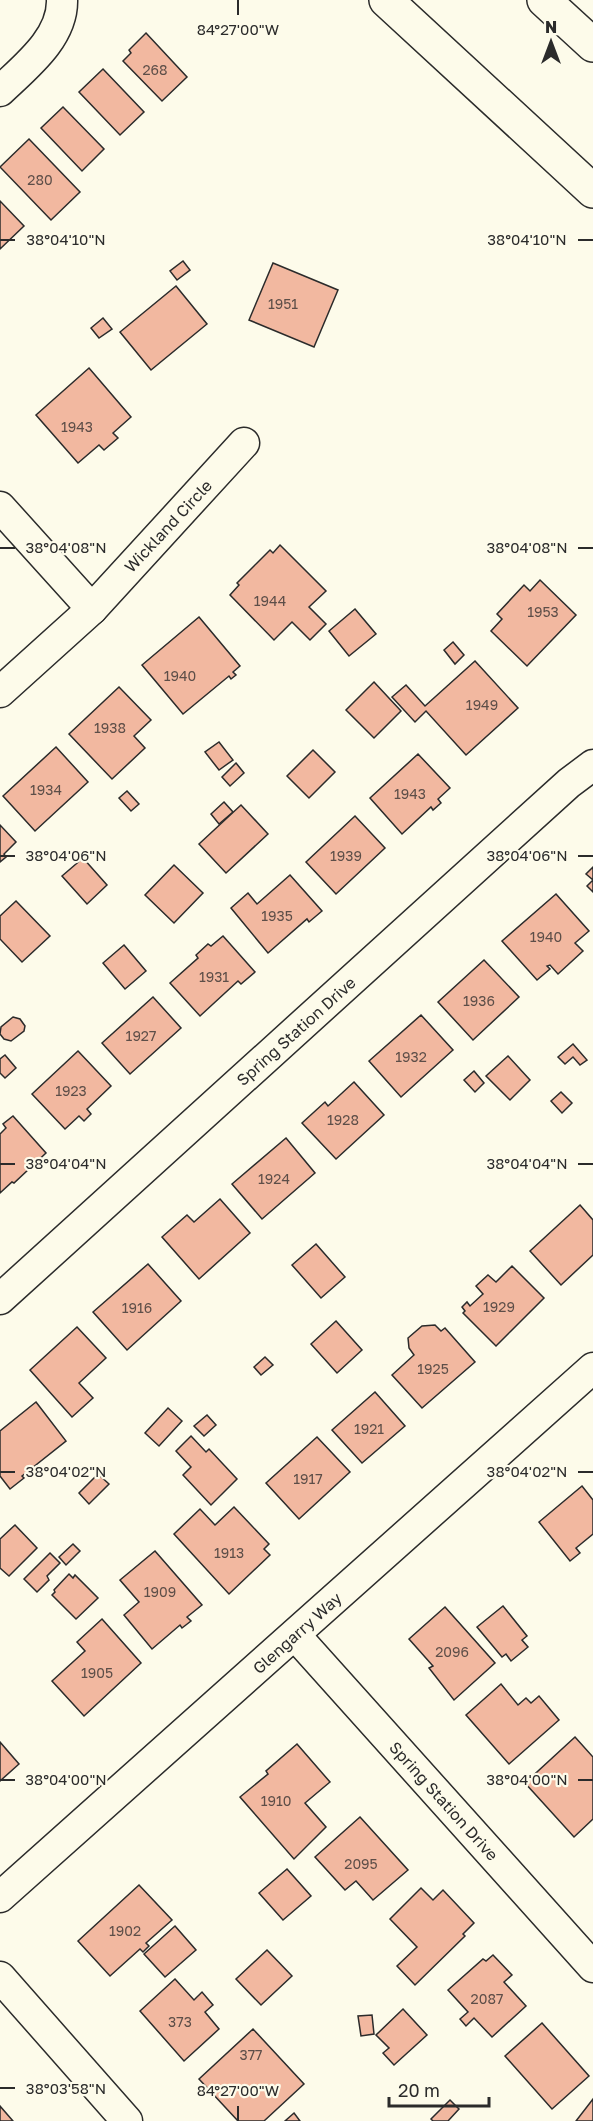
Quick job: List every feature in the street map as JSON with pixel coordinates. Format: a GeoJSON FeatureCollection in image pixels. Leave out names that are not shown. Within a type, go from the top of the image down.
{"type":"FeatureCollection","features":[{"type":"Feature","properties":{"kind":"highway"},"geometry":{"type":"LineString","coordinates":[[386,0],[593,191]]}},
{"type":"Feature","properties":{"kind":"highway"},"geometry":{"type":"LineString","coordinates":[[544,0],[593,45]]}},
{"type":"Feature","properties":{"kind":"street"},"geometry":{"type":"LineString","coordinates":[[0,91],[33,60],[54,32],[62,8],[62,0]]}},
{"type":"Feature","properties":{"kind":"street","name":"Wickland Circle"},"geometry":{"type":"LineString","coordinates":[[0,692],[92,609],[244,443]]}},
{"type":"Feature","properties":{"kind":"street"},"geometry":{"type":"LineString","coordinates":[[0,507],[92,609]]}},
{"type":"Feature","properties":{"kind":"street","name":"Spring Station Drive"},"geometry":{"type":"LineString","coordinates":[[0,1299],[561,791],[593,765]]}},
{"type":"Feature","properties":{"kind":"street","name":"Glengarry Way"},"geometry":{"type":"LineString","coordinates":[[0,1898],[593,1368]]}},
{"type":"Feature","properties":{"kind":"street","name":"Spring Station Drive"},"geometry":{"type":"LineString","coordinates":[[295,1635],[593,1967]]}},
{"type":"Feature","properties":{"kind":"street"},"geometry":{"type":"LineString","coordinates":[[0,1977],[128,2121]]}},
{"type":"Feature","properties":{"kind":"building"},"geometry":{"type":"Polygon","coordinates":[[[146,33],[187,77],[162,101],[123,61],[131,53],[129,50],[146,33]]]}},
{"type":"Feature","properties":{"kind":"building"},"geometry":{"type":"Polygon","coordinates":[[[103,69],[144,112],[120,135],[79,92],[103,69]]]}},
{"type":"Feature","properties":{"kind":"building"},"geometry":{"type":"Polygon","coordinates":[[[63,107],[104,149],[82,171],[41,128],[63,107]]]}},
{"type":"Feature","properties":{"kind":"building"},"geometry":{"type":"Polygon","coordinates":[[[29,139],[80,192],[51,220],[0,167],[29,139]]]}},
{"type":"Feature","properties":{"kind":"building"},"geometry":{"type":"Polygon","coordinates":[[[0,201],[24,226],[0,249],[0,201]]]}},
{"type":"Feature","properties":{"kind":"building"},"geometry":{"type":"Polygon","coordinates":[[[183,261],[190,270],[177,280],[170,271],[183,261]]]}},
{"type":"Feature","properties":{"kind":"building"},"geometry":{"type":"Polygon","coordinates":[[[273,263],[338,290],[314,347],[249,320],[273,263]]]}},
{"type":"Feature","properties":{"kind":"building"},"geometry":{"type":"Polygon","coordinates":[[[176,286],[207,324],[151,370],[120,332],[176,286]]]}},
{"type":"Feature","properties":{"kind":"building"},"geometry":{"type":"Polygon","coordinates":[[[103,318],[112,329],[99,338],[91,328],[103,318]]]}},
{"type":"Feature","properties":{"kind":"building"},"geometry":{"type":"Polygon","coordinates":[[[89,368],[131,417],[113,433],[118,438],[104,450],[99,445],[78,463],[36,415],[89,368]]]}},
{"type":"Feature","properties":{"kind":"building"},"geometry":{"type":"Polygon","coordinates":[[[280,545],[326,591],[309,607],[326,624],[310,640],[292,622],[274,640],[230,595],[239,585],[237,583],[270,550],[273,553],[280,545]]]}},
{"type":"Feature","properties":{"kind":"building"},"geometry":{"type":"Polygon","coordinates":[[[540,580],[576,615],[527,666],[491,631],[502,619],[497,614],[524,585],[530,591],[540,580]]]}},
{"type":"Feature","properties":{"kind":"building"},"geometry":{"type":"Polygon","coordinates":[[[355,609],[376,634],[349,656],[329,631],[355,609]]]}},
{"type":"Feature","properties":{"kind":"building"},"geometry":{"type":"Polygon","coordinates":[[[199,617],[240,666],[233,672],[236,675],[231,679],[229,676],[183,714],[142,665],[199,617]]]}},
{"type":"Feature","properties":{"kind":"building"},"geometry":{"type":"Polygon","coordinates":[[[453,642],[464,655],[455,664],[444,650],[453,642]]]}},
{"type":"Feature","properties":{"kind":"building"},"geometry":{"type":"Polygon","coordinates":[[[475,661],[518,708],[466,755],[426,711],[415,722],[392,697],[406,685],[425,706],[475,661]]]}},
{"type":"Feature","properties":{"kind":"building"},"geometry":{"type":"Polygon","coordinates":[[[374,682],[401,711],[374,738],[346,710],[374,682]]]}},
{"type":"Feature","properties":{"kind":"building"},"geometry":{"type":"Polygon","coordinates":[[[119,687],[151,720],[134,736],[145,748],[112,779],[69,734],[119,687]]]}},
{"type":"Feature","properties":{"kind":"building"},"geometry":{"type":"Polygon","coordinates":[[[219,742],[233,760],[219,770],[205,752],[219,742]]]}},
{"type":"Feature","properties":{"kind":"building"},"geometry":{"type":"Polygon","coordinates":[[[56,747],[88,782],[35,831],[3,796],[56,747]]]}},
{"type":"Feature","properties":{"kind":"building"},"geometry":{"type":"Polygon","coordinates":[[[313,750],[335,772],[309,798],[287,776],[313,750]]]}},
{"type":"Feature","properties":{"kind":"building"},"geometry":{"type":"Polygon","coordinates":[[[418,754],[450,788],[438,799],[441,803],[433,810],[431,807],[402,834],[370,798],[418,754]]]}},
{"type":"Feature","properties":{"kind":"building"},"geometry":{"type":"Polygon","coordinates":[[[236,763],[244,773],[230,786],[222,777],[236,763]]]}},
{"type":"Feature","properties":{"kind":"building"},"geometry":{"type":"Polygon","coordinates":[[[127,791],[139,804],[131,811],[119,798],[127,791]]]}},
{"type":"Feature","properties":{"kind":"building"},"geometry":{"type":"Polygon","coordinates":[[[224,802],[233,812],[219,824],[211,814],[224,802]]]}},
{"type":"Feature","properties":{"kind":"building"},"geometry":{"type":"Polygon","coordinates":[[[241,805],[268,834],[226,873],[199,844],[241,805]]]}},
{"type":"Feature","properties":{"kind":"building"},"geometry":{"type":"Polygon","coordinates":[[[355,816],[385,848],[336,894],[306,862],[355,816]]]}},
{"type":"Feature","properties":{"kind":"building"},"geometry":{"type":"Polygon","coordinates":[[[0,825],[16,842],[4,854],[6,857],[0,862],[0,825]]]}},
{"type":"Feature","properties":{"kind":"building"},"geometry":{"type":"Polygon","coordinates":[[[83,858],[107,885],[87,904],[62,876],[83,858]]]}},
{"type":"Feature","properties":{"kind":"building"},"geometry":{"type":"Polygon","coordinates":[[[174,865],[203,893],[174,923],[145,895],[174,865]]]}},
{"type":"Feature","properties":{"kind":"building"},"geometry":{"type":"Polygon","coordinates":[[[593,867],[593,880],[586,874],[593,867]]]}},
{"type":"Feature","properties":{"kind":"building"},"geometry":{"type":"Polygon","coordinates":[[[290,875],[322,911],[309,922],[307,919],[268,953],[231,908],[248,893],[257,904],[290,875]]]}},
{"type":"Feature","properties":{"kind":"building"},"geometry":{"type":"Polygon","coordinates":[[[593,880],[593,892],[587,886],[593,880]]]}},
{"type":"Feature","properties":{"kind":"building"},"geometry":{"type":"Polygon","coordinates":[[[556,894],[589,931],[575,943],[583,951],[558,974],[550,965],[547,966],[550,969],[537,980],[502,941],[556,894]]]}},
{"type":"Feature","properties":{"kind":"building"},"geometry":{"type":"Polygon","coordinates":[[[16,901],[50,936],[22,962],[0,939],[0,916],[16,901]]]}},
{"type":"Feature","properties":{"kind":"building"},"geometry":{"type":"Polygon","coordinates":[[[223,936],[255,972],[241,984],[238,981],[200,1016],[170,983],[198,958],[196,955],[208,944],[211,946],[223,936]]]}},
{"type":"Feature","properties":{"kind":"building"},"geometry":{"type":"Polygon","coordinates":[[[124,945],[146,971],[125,989],[103,963],[124,945]]]}},
{"type":"Feature","properties":{"kind":"building"},"geometry":{"type":"Polygon","coordinates":[[[484,960],[519,997],[473,1040],[438,1002],[484,960]]]}},
{"type":"Feature","properties":{"kind":"building"},"geometry":{"type":"Polygon","coordinates":[[[153,997],[181,1028],[130,1074],[102,1043],[153,997]]]}},
{"type":"Feature","properties":{"kind":"building"},"geometry":{"type":"Polygon","coordinates":[[[421,1015],[453,1050],[401,1097],[369,1061],[421,1015]]]}},
{"type":"Feature","properties":{"kind":"building"},"geometry":{"type":"Polygon","coordinates":[[[13,1017],[20,1019],[25,1026],[24,1031],[11,1041],[4,1039],[0,1034],[1,1027],[13,1017]]]}},
{"type":"Feature","properties":{"kind":"building"},"geometry":{"type":"Polygon","coordinates":[[[573,1044],[587,1060],[580,1065],[573,1057],[565,1064],[558,1057],[573,1044]]]}},
{"type":"Feature","properties":{"kind":"building"},"geometry":{"type":"Polygon","coordinates":[[[78,1051],[111,1086],[87,1109],[91,1114],[84,1121],[79,1116],[65,1129],[32,1094],[78,1051]]]}},
{"type":"Feature","properties":{"kind":"building"},"geometry":{"type":"Polygon","coordinates":[[[5,1055],[16,1068],[5,1078],[0,1073],[0,1059],[5,1055]]]}},
{"type":"Feature","properties":{"kind":"building"},"geometry":{"type":"Polygon","coordinates":[[[508,1056],[530,1080],[510,1100],[486,1076],[508,1056]]]}},
{"type":"Feature","properties":{"kind":"building"},"geometry":{"type":"Polygon","coordinates":[[[474,1071],[484,1083],[475,1092],[464,1080],[474,1071]]]}},
{"type":"Feature","properties":{"kind":"building"},"geometry":{"type":"Polygon","coordinates":[[[354,1082],[384,1115],[336,1159],[302,1123],[325,1102],[328,1106],[354,1082]]]}},
{"type":"Feature","properties":{"kind":"building"},"geometry":{"type":"Polygon","coordinates":[[[561,1092],[572,1103],[562,1113],[551,1101],[561,1092]]]}},
{"type":"Feature","properties":{"kind":"building"},"geometry":{"type":"Polygon","coordinates":[[[13,1116],[46,1153],[0,1193],[0,1134],[6,1128],[3,1124],[13,1116]]]}},
{"type":"Feature","properties":{"kind":"building"},"geometry":{"type":"Polygon","coordinates":[[[286,1138],[315,1173],[262,1219],[232,1184],[286,1138]]]}},
{"type":"Feature","properties":{"kind":"building"},"geometry":{"type":"Polygon","coordinates":[[[220,1199],[250,1233],[199,1279],[162,1237],[187,1215],[194,1222],[220,1199]]]}},
{"type":"Feature","properties":{"kind":"building"},"geometry":{"type":"Polygon","coordinates":[[[580,1205],[593,1220],[593,1255],[561,1285],[530,1251],[580,1205]]]}},
{"type":"Feature","properties":{"kind":"building"},"geometry":{"type":"Polygon","coordinates":[[[316,1244],[345,1277],[321,1298],[292,1265],[316,1244]]]}},
{"type":"Feature","properties":{"kind":"building"},"geometry":{"type":"Polygon","coordinates":[[[148,1264],[181,1301],[127,1350],[93,1312],[148,1264]]]}},
{"type":"Feature","properties":{"kind":"building"},"geometry":{"type":"Polygon","coordinates":[[[512,1266],[544,1298],[496,1346],[463,1313],[465,1311],[462,1307],[467,1302],[470,1306],[483,1294],[476,1286],[488,1275],[496,1282],[512,1266]]]}},
{"type":"Feature","properties":{"kind":"building"},"geometry":{"type":"Polygon","coordinates":[[[336,1321],[362,1350],[337,1373],[311,1344],[336,1321]]]}},
{"type":"Feature","properties":{"kind":"building"},"geometry":{"type":"Polygon","coordinates":[[[435,1325],[441,1331],[445,1328],[475,1362],[422,1408],[392,1375],[414,1355],[409,1348],[408,1338],[422,1326],[435,1325]]]}},
{"type":"Feature","properties":{"kind":"building"},"geometry":{"type":"Polygon","coordinates":[[[77,1327],[106,1358],[79,1383],[93,1398],[72,1417],[30,1370],[77,1327]]]}},
{"type":"Feature","properties":{"kind":"building"},"geometry":{"type":"Polygon","coordinates":[[[265,1357],[273,1365],[261,1375],[254,1367],[265,1357]]]}},
{"type":"Feature","properties":{"kind":"building"},"geometry":{"type":"Polygon","coordinates":[[[375,1392],[405,1426],[362,1463],[332,1430],[375,1392]]]}},
{"type":"Feature","properties":{"kind":"building"},"geometry":{"type":"Polygon","coordinates":[[[36,1402],[66,1441],[22,1476],[24,1478],[10,1489],[0,1476],[0,1431],[36,1402]]]}},
{"type":"Feature","properties":{"kind":"building"},"geometry":{"type":"Polygon","coordinates":[[[168,1408],[182,1421],[159,1446],[145,1433],[168,1408]]]}},
{"type":"Feature","properties":{"kind":"building"},"geometry":{"type":"Polygon","coordinates":[[[207,1415],[216,1425],[204,1436],[194,1426],[207,1415]]]}},
{"type":"Feature","properties":{"kind":"building"},"geometry":{"type":"Polygon","coordinates":[[[191,1436],[206,1452],[209,1449],[237,1479],[211,1505],[183,1475],[191,1467],[176,1451],[191,1436]]]}},
{"type":"Feature","properties":{"kind":"building"},"geometry":{"type":"Polygon","coordinates":[[[317,1437],[350,1472],[299,1519],[266,1483],[317,1437]]]}},
{"type":"Feature","properties":{"kind":"building"},"geometry":{"type":"Polygon","coordinates":[[[98,1474],[109,1484],[89,1504],[79,1493],[98,1474]]]}},
{"type":"Feature","properties":{"kind":"building"},"geometry":{"type":"Polygon","coordinates":[[[582,1486],[593,1500],[593,1534],[576,1548],[580,1553],[570,1561],[539,1522],[582,1486]]]}},
{"type":"Feature","properties":{"kind":"building"},"geometry":{"type":"Polygon","coordinates":[[[234,1507],[269,1544],[264,1549],[270,1555],[229,1594],[174,1534],[200,1509],[215,1525],[234,1507]]]}},
{"type":"Feature","properties":{"kind":"building"},"geometry":{"type":"Polygon","coordinates":[[[15,1525],[37,1548],[9,1576],[0,1568],[0,1539],[15,1525]]]}},
{"type":"Feature","properties":{"kind":"building"},"geometry":{"type":"Polygon","coordinates":[[[73,1544],[80,1551],[66,1565],[59,1557],[73,1544]]]}},
{"type":"Feature","properties":{"kind":"building"},"geometry":{"type":"Polygon","coordinates":[[[155,1551],[202,1605],[187,1617],[191,1621],[182,1628],[180,1625],[152,1649],[124,1615],[139,1602],[120,1580],[155,1551]]]}},
{"type":"Feature","properties":{"kind":"building"},"geometry":{"type":"Polygon","coordinates":[[[50,1553],[60,1563],[47,1576],[49,1580],[37,1592],[24,1579],[50,1553]]]}},
{"type":"Feature","properties":{"kind":"building"},"geometry":{"type":"Polygon","coordinates":[[[69,1574],[73,1578],[75,1575],[98,1598],[76,1619],[52,1595],[69,1574]]]}},
{"type":"Feature","properties":{"kind":"building"},"geometry":{"type":"Polygon","coordinates":[[[503,1606],[527,1636],[522,1640],[528,1647],[511,1661],[506,1654],[502,1657],[477,1627],[503,1606]]]}},
{"type":"Feature","properties":{"kind":"building"},"geometry":{"type":"Polygon","coordinates":[[[445,1607],[495,1663],[454,1700],[429,1668],[433,1666],[409,1639],[445,1607]]]}},
{"type":"Feature","properties":{"kind":"building"},"geometry":{"type":"Polygon","coordinates":[[[102,1619],[141,1663],[84,1716],[52,1681],[85,1651],[77,1642],[102,1619]]]}},
{"type":"Feature","properties":{"kind":"building"},"geometry":{"type":"Polygon","coordinates":[[[501,1684],[518,1705],[526,1698],[531,1703],[539,1696],[559,1720],[509,1764],[466,1715],[501,1684]]]}},
{"type":"Feature","properties":{"kind":"building"},"geometry":{"type":"Polygon","coordinates":[[[575,1737],[593,1757],[593,1819],[574,1837],[525,1783],[575,1737]]]}},
{"type":"Feature","properties":{"kind":"building"},"geometry":{"type":"Polygon","coordinates":[[[0,1742],[19,1764],[0,1781],[0,1742]]]}},
{"type":"Feature","properties":{"kind":"building"},"geometry":{"type":"Polygon","coordinates":[[[297,1744],[330,1782],[305,1803],[326,1827],[294,1859],[240,1797],[268,1774],[266,1771],[297,1744]]]}},
{"type":"Feature","properties":{"kind":"building"},"geometry":{"type":"Polygon","coordinates":[[[360,1817],[408,1870],[373,1900],[356,1881],[345,1890],[315,1857],[360,1817]]]}},
{"type":"Feature","properties":{"kind":"building"},"geometry":{"type":"Polygon","coordinates":[[[287,1869],[311,1896],[283,1920],[259,1893],[287,1869]]]}},
{"type":"Feature","properties":{"kind":"building"},"geometry":{"type":"Polygon","coordinates":[[[139,1885],[172,1920],[146,1943],[149,1946],[143,1952],[140,1949],[110,1976],[78,1941],[139,1885]]]}},
{"type":"Feature","properties":{"kind":"building"},"geometry":{"type":"Polygon","coordinates":[[[421,1888],[433,1900],[443,1890],[474,1923],[463,1934],[465,1936],[415,1985],[397,1966],[417,1947],[390,1919],[421,1888]]]}},
{"type":"Feature","properties":{"kind":"building"},"geometry":{"type":"Polygon","coordinates":[[[175,1926],[196,1950],[165,1977],[144,1954],[175,1926]]]}},
{"type":"Feature","properties":{"kind":"building"},"geometry":{"type":"Polygon","coordinates":[[[267,1950],[292,1976],[261,2005],[236,1979],[267,1950]]]}},
{"type":"Feature","properties":{"kind":"building"},"geometry":{"type":"Polygon","coordinates":[[[493,1955],[512,1975],[504,1982],[526,2006],[492,2037],[474,2018],[466,2026],[460,2019],[468,2012],[448,1990],[483,1959],[486,1961],[493,1955]]]}},
{"type":"Feature","properties":{"kind":"building"},"geometry":{"type":"Polygon","coordinates":[[[175,1979],[194,2000],[202,1992],[213,2005],[205,2012],[219,2029],[184,2061],[140,2011],[175,1979]]]}},
{"type":"Feature","properties":{"kind":"building"},"geometry":{"type":"Polygon","coordinates":[[[403,2009],[427,2035],[394,2065],[383,2053],[389,2048],[376,2035],[403,2009]]]}},
{"type":"Feature","properties":{"kind":"building"},"geometry":{"type":"Polygon","coordinates":[[[372,2015],[374,2034],[361,2036],[358,2016],[372,2015]]]}},
{"type":"Feature","properties":{"kind":"building"},"geometry":{"type":"Polygon","coordinates":[[[542,2023],[589,2076],[552,2109],[505,2056],[542,2023]]]}},
{"type":"Feature","properties":{"kind":"building"},"geometry":{"type":"Polygon","coordinates":[[[253,2029],[304,2084],[264,2121],[238,2121],[199,2079],[253,2029]]]}},
{"type":"Feature","properties":{"kind":"building"},"geometry":{"type":"Polygon","coordinates":[[[593,2099],[593,2121],[576,2121],[593,2099]]]}},
{"type":"Feature","properties":{"kind":"building"},"geometry":{"type":"Polygon","coordinates":[[[450,2100],[459,2109],[448,2121],[433,2121],[431,2119],[450,2100]]]}},
{"type":"Feature","properties":{"kind":"building"},"geometry":{"type":"Polygon","coordinates":[[[0,2106],[13,2121],[0,2121],[0,2106]]]}},
{"type":"Feature","properties":{"kind":"building"},"geometry":{"type":"Polygon","coordinates":[[[294,2113],[300,2121],[285,2121],[294,2113]]]}}]}
